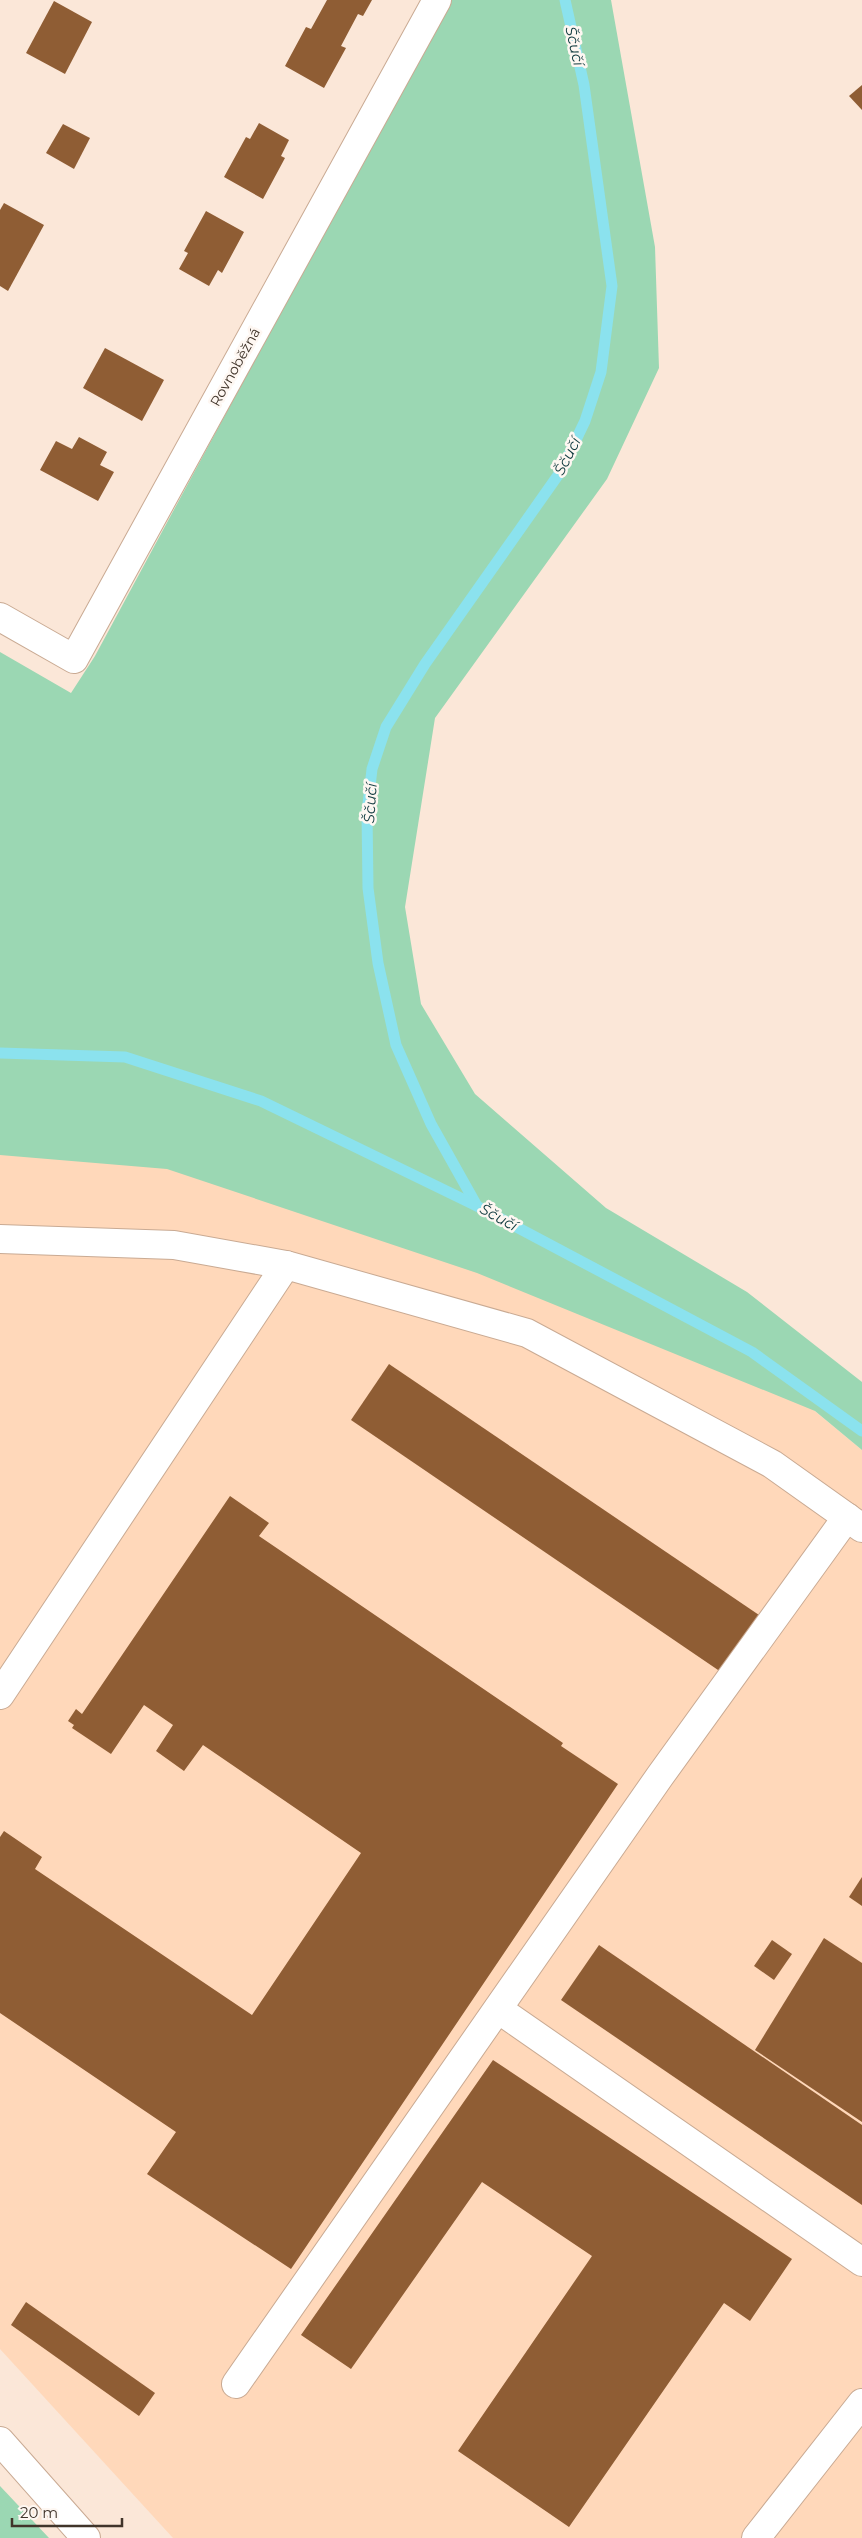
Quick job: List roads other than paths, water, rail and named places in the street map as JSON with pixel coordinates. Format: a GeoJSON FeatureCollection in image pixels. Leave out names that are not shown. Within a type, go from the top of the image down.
{"type":"FeatureCollection","features":[{"type":"Feature","properties":{"kind":"street","name":"Rovnoběžná"},"geometry":{"type":"LineString","coordinates":[[0,617],[74,659],[437,0]]}},
{"type":"Feature","properties":{"kind":"street"},"geometry":{"type":"LineString","coordinates":[[0,1239],[174,1245],[286,1265],[527,1333],[772,1464],[855,1523],[660,1776],[236,2384]]}},
{"type":"Feature","properties":{"kind":"street"},"geometry":{"type":"LineString","coordinates":[[0,1695],[286,1265]]}},
{"type":"Feature","properties":{"kind":"street"},"geometry":{"type":"LineString","coordinates":[[498,2009],[862,2262]]}},
{"type":"Feature","properties":{"kind":"street"},"geometry":{"type":"LineString","coordinates":[[756,2538],[862,2403]]}},
{"type":"Feature","properties":{"kind":"street"},"geometry":{"type":"LineString","coordinates":[[0,2441],[86,2538]]}},
{"type":"Feature","properties":{"kind":"waterway","name":"Ščučí"},"geometry":{"type":"LineString","coordinates":[[565,0],[584,85],[612,286],[601,372],[585,421],[561,471],[425,664],[386,727],[372,769],[367,813],[368,888],[378,963],[396,1045],[431,1124],[477,1206],[752,1352],[862,1431]]}},
{"type":"Feature","properties":{"kind":"waterway"},"geometry":{"type":"LineString","coordinates":[[0,1053],[125,1057],[261,1101],[477,1206]]}}]}
